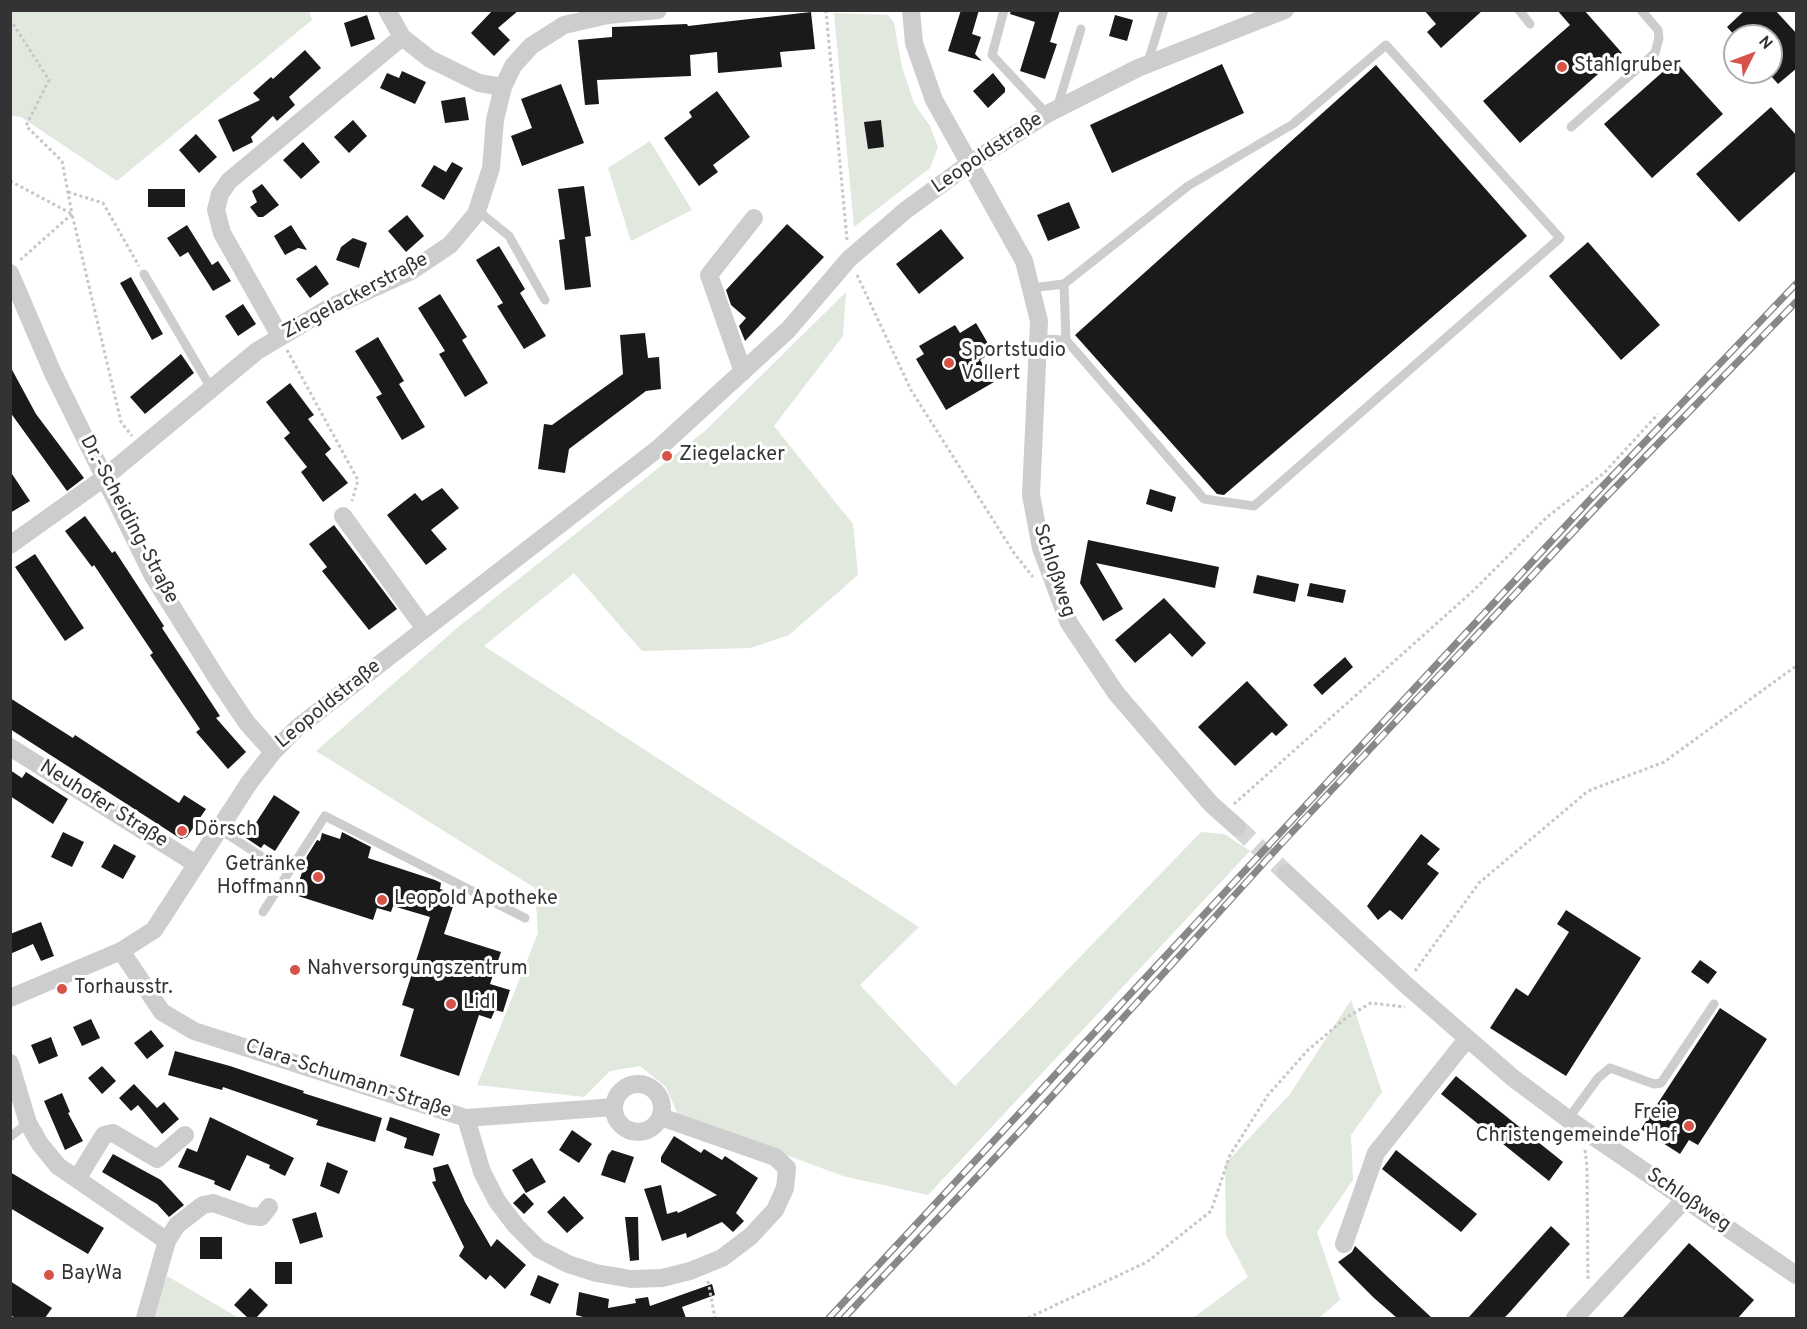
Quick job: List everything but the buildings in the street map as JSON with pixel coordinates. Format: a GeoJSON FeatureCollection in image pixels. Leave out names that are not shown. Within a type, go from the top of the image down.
{"type":"FeatureCollection","features":[{"type":"Feature","properties":{"kind":"street"},"geometry":{"type":"LineString","coordinates":[[387,10],[402,37],[430,58],[479,83],[503,87]]}},
{"type":"Feature","properties":{"kind":"street","name":"Ziegelackerstraße"},"geometry":{"type":"LineString","coordinates":[[10,545],[104,478],[211,388],[280,336],[329,308],[411,271],[450,244],[477,210],[491,168],[495,120],[503,87],[513,66],[531,46],[564,25],[608,15],[658,10]]}},
{"type":"Feature","properties":{"kind":"street","name":"Schloßweg"},"geometry":{"type":"LineString","coordinates":[[910,10],[915,43],[934,100],[1024,261],[1039,321],[1031,495],[1041,548],[1069,623],[1116,693],[1222,814],[1237,827]]}},
{"type":"Feature","properties":{"kind":"street","name":"Leopoldstraße"},"geometry":{"type":"LineString","coordinates":[[10,998],[121,951],[154,930],[219,829],[273,752],[297,728],[660,447],[788,330],[849,259],[906,210],[969,164],[1052,111],[1147,65],[1285,10]]}},
{"type":"Feature","properties":{"kind":"street"},"geometry":{"type":"LineString","coordinates":[[280,336],[222,233],[216,210],[220,194],[229,181],[402,37]]}},
{"type":"Feature","properties":{"kind":"street"},"geometry":{"type":"LineString","coordinates":[[743,372],[710,275],[754,218]]}},
{"type":"Feature","properties":{"kind":"street","name":"Dr.-Scheiding-Straße"},"geometry":{"type":"LineString","coordinates":[[10,273],[52,371],[153,576],[247,723],[273,752]]}},
{"type":"Feature","properties":{"kind":"street"},"geometry":{"type":"LineString","coordinates":[[343,516],[425,628]]}},
{"type":"Feature","properties":{"kind":"street","name":"Neuhofer Straße"},"geometry":{"type":"LineString","coordinates":[[10,747],[196,864]]}},
{"type":"Feature","properties":{"kind":"street","name":"Schloßweg"},"geometry":{"type":"LineString","coordinates":[[1286,873],[1467,1039],[1574,1124],[1797,1275]]}},
{"type":"Feature","properties":{"kind":"street","name":"Clara-Schumann-Straße"},"geometry":{"type":"LineString","coordinates":[[121,951],[162,1012],[194,1031],[466,1118],[614,1107]]}},
{"type":"Feature","properties":{"kind":"street"},"geometry":{"type":"LineString","coordinates":[[1344,1244],[1376,1153],[1467,1039]]}},
{"type":"Feature","properties":{"kind":"street"},"geometry":{"type":"LineString","coordinates":[[10,1063],[28,1123],[40,1144],[58,1166],[167,1240]]}},
{"type":"Feature","properties":{"kind":"street"},"geometry":{"type":"LineString","coordinates":[[637,1083],[650,1086],[660,1096],[663,1107],[661,1117],[648,1130],[634,1132],[623,1127],[615,1116],[614,1107],[616,1097],[624,1088],[637,1083]]}},
{"type":"Feature","properties":{"kind":"street"},"geometry":{"type":"LineString","coordinates":[[466,1118],[482,1172],[497,1201],[516,1226],[539,1249],[577,1267],[631,1279],[662,1278],[722,1258],[751,1236],[775,1210],[785,1188],[787,1168],[775,1157],[661,1117]]}},
{"type":"Feature","properties":{"kind":"street"},"geometry":{"type":"LineString","coordinates":[[77,1179],[104,1135],[113,1133],[157,1159],[185,1136]]}},
{"type":"Feature","properties":{"kind":"street"},"geometry":{"type":"LineString","coordinates":[[1575,1318],[1685,1199]]}},
{"type":"Feature","properties":{"kind":"street"},"geometry":{"type":"LineString","coordinates":[[145,1318],[167,1240],[177,1225],[203,1205],[213,1203],[250,1216],[261,1217],[269,1207]]}},
{"type":"Feature","properties":{"kind":"lane"},"geometry":{"type":"LineString","coordinates":[[1004,10],[992,55],[1052,111],[1081,28]]}},
{"type":"Feature","properties":{"kind":"lane"},"geometry":{"type":"LineString","coordinates":[[1147,65],[1164,10]]}},
{"type":"Feature","properties":{"kind":"lane"},"geometry":{"type":"LineString","coordinates":[[1519,10],[1530,24]]}},
{"type":"Feature","properties":{"kind":"lane"},"geometry":{"type":"LineString","coordinates":[[1571,127],[1655,53],[1659,38],[1658,30],[1641,10]]}},
{"type":"Feature","properties":{"kind":"lane"},"geometry":{"type":"LineString","coordinates":[[1030,288],[1064,284],[1188,186],[1293,124],[1386,45],[1560,238],[1254,506],[1204,499],[1066,340],[1064,284]]}},
{"type":"Feature","properties":{"kind":"lane"},"geometry":{"type":"LineString","coordinates":[[477,210],[509,236],[545,300]]}},
{"type":"Feature","properties":{"kind":"lane"},"geometry":{"type":"LineString","coordinates":[[144,274],[211,388]]}},
{"type":"Feature","properties":{"kind":"lane"},"geometry":{"type":"LineString","coordinates":[[1038,339],[1066,340]]}},
{"type":"Feature","properties":{"kind":"lane"},"geometry":{"type":"LineString","coordinates":[[263,912],[326,816],[525,918]]}},
{"type":"Feature","properties":{"kind":"lane"},"geometry":{"type":"LineString","coordinates":[[219,829],[273,864]]}},
{"type":"Feature","properties":{"kind":"lane"},"geometry":{"type":"LineString","coordinates":[[1574,1124],[1598,1078],[1610,1068],[1654,1084],[1661,1083],[1714,1004]]}},
{"type":"Feature","properties":{"kind":"lane"},"geometry":{"type":"LineString","coordinates":[[10,1137],[28,1123]]}},
{"type":"Feature","properties":{"kind":"path"},"geometry":{"type":"LineString","coordinates":[[826,10],[849,259],[911,390],[1014,553],[1040,586]]}},
{"type":"Feature","properties":{"kind":"path"},"geometry":{"type":"LineString","coordinates":[[10,19],[49,80],[26,126],[62,161],[72,214],[121,422],[140,447]]}},
{"type":"Feature","properties":{"kind":"path"},"geometry":{"type":"LineString","coordinates":[[10,181],[72,214]]}},
{"type":"Feature","properties":{"kind":"path"},"geometry":{"type":"LineString","coordinates":[[68,192],[103,202],[144,274]]}},
{"type":"Feature","properties":{"kind":"path"},"geometry":{"type":"LineString","coordinates":[[10,268],[72,214]]}},
{"type":"Feature","properties":{"kind":"path"},"geometry":{"type":"LineString","coordinates":[[280,336],[358,480],[356,494],[343,516]]}},
{"type":"Feature","properties":{"kind":"path"},"geometry":{"type":"LineString","coordinates":[[1222,814],[1473,591],[1547,517],[1604,473],[1658,414]]}},
{"type":"Feature","properties":{"kind":"path"},"geometry":{"type":"LineString","coordinates":[[1405,984],[1479,883],[1588,791],[1664,762],[1797,666]]}},
{"type":"Feature","properties":{"kind":"path"},"geometry":{"type":"LineString","coordinates":[[1028,1318],[1147,1262],[1211,1211],[1230,1155],[1268,1095],[1308,1050],[1347,1017],[1371,1003],[1431,1007]]}},
{"type":"Feature","properties":{"kind":"path"},"geometry":{"type":"LineString","coordinates":[[1574,1124],[1587,1167],[1587,1279],[1593,1300]]}},
{"type":"Feature","properties":{"kind":"path"},"geometry":{"type":"LineString","coordinates":[[705,1265],[715,1318]]}},
{"type":"Feature","properties":{"kind":"shaded area"},"geometry":{"type":"Polygon","coordinates":[[[11,11],[309,11],[312,20],[117,181],[21,117],[11,116],[11,11]]]}},
{"type":"Feature","properties":{"kind":"shaded area"},"geometry":{"type":"Polygon","coordinates":[[[834,13],[888,15],[894,23],[902,67],[914,103],[930,126],[938,147],[930,168],[854,227],[834,13]]]}},
{"type":"Feature","properties":{"kind":"shaded area"},"geometry":{"type":"Polygon","coordinates":[[[650,141],[692,210],[631,241],[608,168],[650,141]]]}},
{"type":"Feature","properties":{"kind":"shaded area"},"geometry":{"type":"Polygon","coordinates":[[[846,292],[843,336],[774,426],[853,524],[858,575],[789,635],[751,648],[642,651],[574,573],[484,646],[919,927],[860,985],[955,1086],[1201,832],[1224,834],[1250,851],[928,1195],[843,1176],[678,1115],[666,1087],[640,1066],[610,1071],[584,1097],[477,1085],[538,933],[535,888],[316,751],[457,628],[705,431],[846,292]]]}},
{"type":"Feature","properties":{"kind":"shaded area"},"geometry":{"type":"Polygon","coordinates":[[[1351,1000],[1382,1092],[1351,1135],[1353,1180],[1317,1232],[1340,1300],[1319,1318],[1193,1318],[1248,1277],[1226,1235],[1225,1164],[1290,1094],[1351,1000]]]}},
{"type":"Feature","properties":{"kind":"shaded area"},"geometry":{"type":"Polygon","coordinates":[[[167,1276],[239,1318],[149,1318],[167,1276]]]}},
{"type":"Feature","properties":{"kind":"tunnel"},"geometry":{"type":"LineString","coordinates":[[1237,827],[1286,873]]}},
{"type":"Feature","properties":{"kind":"railway"},"geometry":{"type":"LineString","coordinates":[[829,1318],[1598,491],[1796,284]]}},
{"type":"Feature","properties":{"kind":"railway"},"geometry":{"type":"LineString","coordinates":[[844,1318],[1024,1127],[1282,843],[1606,497],[1796,302]]}},
{"type":"Feature","properties":{"kind":"place","name":"Stahlgruber"},"geometry":{"type":"Point","coordinates":[1562,67]}},
{"type":"Feature","properties":{"kind":"place","name":"Sportstudio Vollert"},"geometry":{"type":"Point","coordinates":[949,363]}},
{"type":"Feature","properties":{"kind":"place","name":"Ziegelacker"},"geometry":{"type":"Point","coordinates":[667,456]}},
{"type":"Feature","properties":{"kind":"place","name":"Dörsch"},"geometry":{"type":"Point","coordinates":[182,831]}},
{"type":"Feature","properties":{"kind":"place","name":"Getränke Hoffmann"},"geometry":{"type":"Point","coordinates":[318,877]}},
{"type":"Feature","properties":{"kind":"place","name":"Leopold Apotheke"},"geometry":{"type":"Point","coordinates":[382,900]}},
{"type":"Feature","properties":{"kind":"place","name":"Nahversorgungszentrum"},"geometry":{"type":"Point","coordinates":[295,970]}},
{"type":"Feature","properties":{"kind":"place","name":"Torhausstr."},"geometry":{"type":"Point","coordinates":[62,989]}},
{"type":"Feature","properties":{"kind":"place","name":"Lidl"},"geometry":{"type":"Point","coordinates":[451,1004]}},
{"type":"Feature","properties":{"kind":"place","name":"Freie Christengemeinde Hof"},"geometry":{"type":"Point","coordinates":[1689,1126]}},
{"type":"Feature","properties":{"kind":"place","name":"BayWa"},"geometry":{"type":"Point","coordinates":[49,1275]}}]}
